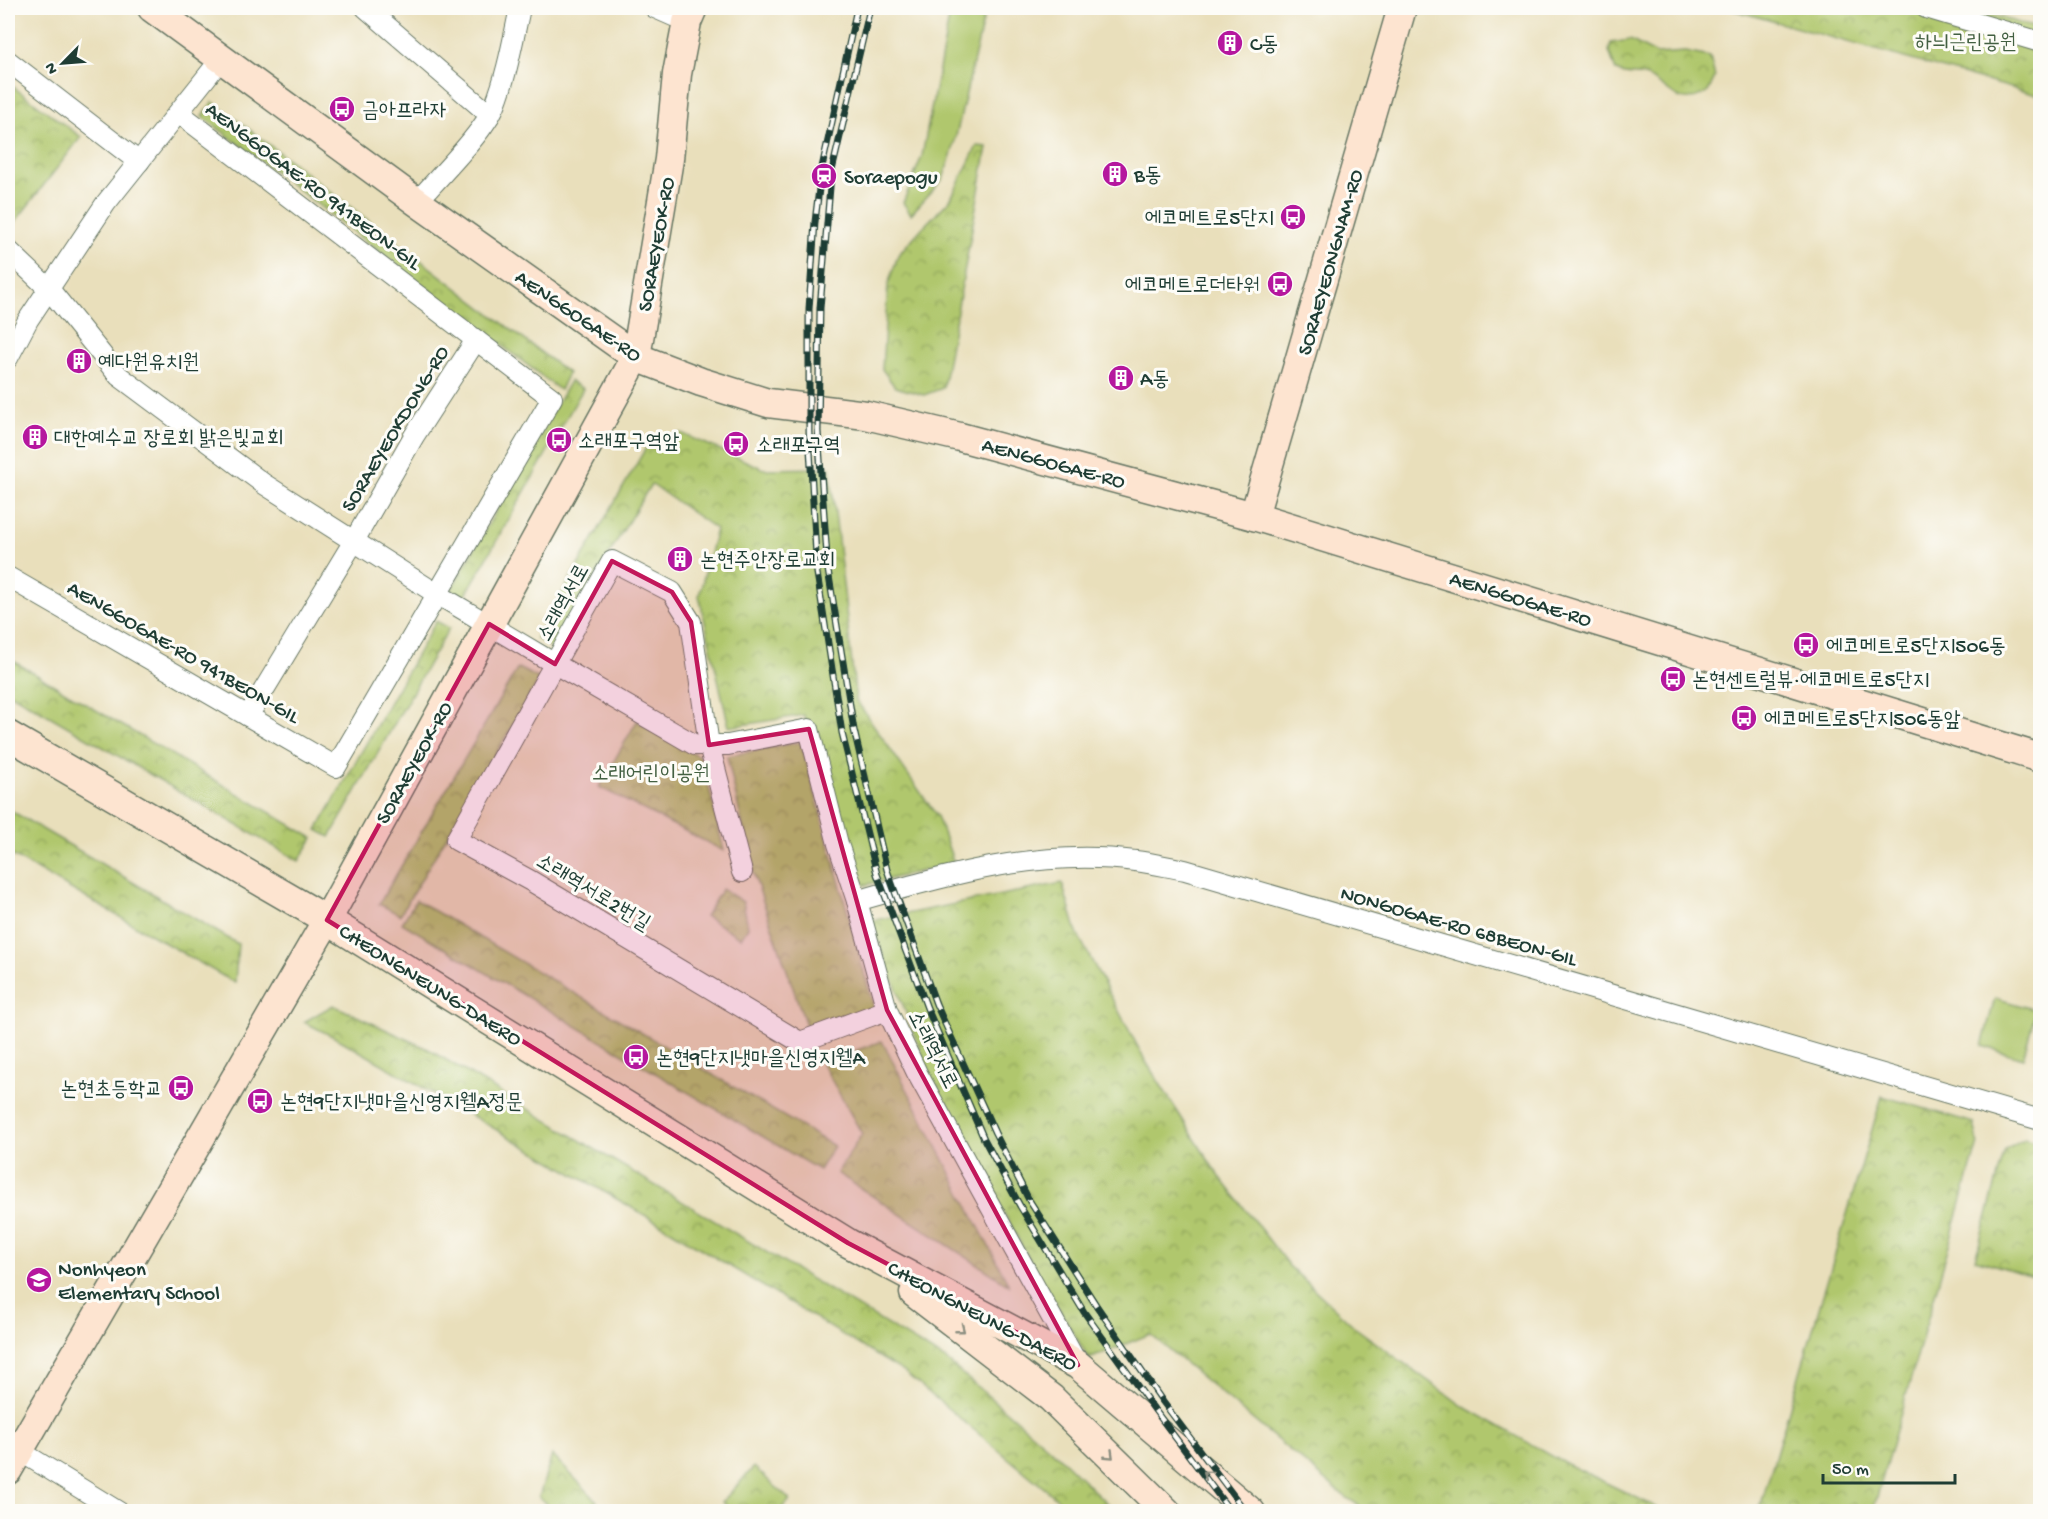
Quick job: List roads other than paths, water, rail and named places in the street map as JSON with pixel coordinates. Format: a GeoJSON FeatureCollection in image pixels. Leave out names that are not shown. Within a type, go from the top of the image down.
{"type":"FeatureCollection","features":[{"type":"Feature","properties":{"kind":"street","name":"AENGGOGAE-RO"},"geometry":{"type":"LineString","coordinates":[[152,8],[417,202],[636,357],[701,382],[768,403],[866,415],[960,437],[1254,516],[2040,758]]}},
{"type":"Feature","properties":{"kind":"street"},"geometry":{"type":"LineString","coordinates":[[366,8],[490,115]]}},
{"type":"Feature","properties":{"kind":"street"},"geometry":{"type":"LineString","coordinates":[[417,202],[490,115],[508,59],[520,8]]}},
{"type":"Feature","properties":{"kind":"street"},"geometry":{"type":"LineString","coordinates":[[655,8],[690,15]]}},
{"type":"Feature","properties":{"kind":"street","name":"SORAEYEONGNAM-RO"},"geometry":{"type":"LineString","coordinates":[[1254,516],[1402,8]]}},
{"type":"Feature","properties":{"kind":"street"},"geometry":{"type":"LineString","coordinates":[[1926,8],[2040,42]]}},
{"type":"Feature","properties":{"kind":"street","name":"SORAEYEOK-RO"},"geometry":{"type":"LineString","coordinates":[[11,1455],[327,920],[636,357],[669,159],[677,74],[690,15]]}},
{"type":"Feature","properties":{"kind":"street","name":"AENGGOGAE-RO 941BEON-GIL"},"geometry":{"type":"LineString","coordinates":[[8,358],[28,320],[106,203],[221,59]]}},
{"type":"Feature","properties":{"kind":"street"},"geometry":{"type":"LineString","coordinates":[[8,61],[140,162]]}},
{"type":"Feature","properties":{"kind":"street","name":"AENGGOGAE-RO 941BEON-GIL"},"geometry":{"type":"LineString","coordinates":[[179,112],[476,340]]}},
{"type":"Feature","properties":{"kind":"street"},"geometry":{"type":"LineString","coordinates":[[8,250],[49,289]]}},
{"type":"Feature","properties":{"kind":"street","name":"SORAEYEOKDONG-RO"},"geometry":{"type":"LineString","coordinates":[[49,289],[119,376],[264,484],[437,594],[555,664],[695,745],[709,745]]}},
{"type":"Feature","properties":{"kind":"street","name":"SORAEYEOKDONG-RO"},"geometry":{"type":"LineString","coordinates":[[248,716],[354,541],[414,436],[476,340],[552,398],[336,767]]}},
{"type":"Feature","properties":{"kind":"street","name":"소래역서로"},"geometry":{"type":"LineString","coordinates":[[555,664],[612,561],[672,591],[691,622],[709,745],[742,872]]}},
{"type":"Feature","properties":{"kind":"street","name":"AENGGOGAE-RO 941BEON-GIL"},"geometry":{"type":"LineString","coordinates":[[8,576],[336,767]]}},
{"type":"Feature","properties":{"kind":"street","name":"소래역서로2번길"},"geometry":{"type":"LineString","coordinates":[[555,664],[456,840],[531,881],[800,1042],[887,1011]]}},
{"type":"Feature","properties":{"kind":"street","name":"소래역서로"},"geometry":{"type":"LineString","coordinates":[[709,745],[728,745],[809,729],[838,844],[857,900],[887,1011],[917,1073],[1078,1365]]}},
{"type":"Feature","properties":{"kind":"street","name":"CHEONGNEUNG-DAERO"},"geometry":{"type":"LineString","coordinates":[[8,735],[327,920],[848,1243],[1078,1365],[1251,1512]]}},
{"type":"Feature","properties":{"kind":"street","name":"NONGOGAE-RO 68BEON-GIL"},"geometry":{"type":"LineString","coordinates":[[857,900],[939,878],[1014,863],[1077,858],[1134,860],[1185,870],[2040,1120]]}},
{"type":"Feature","properties":{"kind":"street","name":"CHEONGNEUNG-DAERO"},"geometry":{"type":"LineString","coordinates":[[848,1243],[1051,1398],[1167,1512]]}},
{"type":"Feature","properties":{"kind":"street"},"geometry":{"type":"LineString","coordinates":[[11,1455],[119,1512]]}},
{"type":"Feature","properties":{"kind":"railway"},"geometry":{"type":"LineString","coordinates":[[857,8],[821,172],[815,222],[809,309],[809,432],[817,573],[842,733],[877,874],[927,1008],[984,1139],[1020,1206],[1084,1312],[1231,1512]]}},
{"type":"Feature","properties":{"kind":"railway"},"geometry":{"type":"LineString","coordinates":[[870,8],[831,175],[820,308],[818,431],[828,570],[854,730],[887,870],[936,1004],[995,1133],[1029,1200],[1096,1305],[1163,1402],[1246,1512]]}},
{"type":"Feature","properties":{"kind":"place","name":"C동"},"geometry":{"type":"Point","coordinates":[1230,43]}},
{"type":"Feature","properties":{"kind":"place","name":"금아프라자"},"geometry":{"type":"Point","coordinates":[342,109]}},
{"type":"Feature","properties":{"kind":"place","name":"B동"},"geometry":{"type":"Point","coordinates":[1115,174]}},
{"type":"Feature","properties":{"kind":"place","name":"Soraepogu"},"geometry":{"type":"Point","coordinates":[824,176]}},
{"type":"Feature","properties":{"kind":"place","name":"에코메트로5단지"},"geometry":{"type":"Point","coordinates":[1293,217]}},
{"type":"Feature","properties":{"kind":"place","name":"에코메트로더타워"},"geometry":{"type":"Point","coordinates":[1280,284]}},
{"type":"Feature","properties":{"kind":"place","name":"예다원유치원"},"geometry":{"type":"Point","coordinates":[79,361]}},
{"type":"Feature","properties":{"kind":"place","name":"A동"},"geometry":{"type":"Point","coordinates":[1121,378]}},
{"type":"Feature","properties":{"kind":"place","name":"대한예수교 장로회 밝은빛교회"},"geometry":{"type":"Point","coordinates":[35,437]}},
{"type":"Feature","properties":{"kind":"place","name":"소래포구역앞"},"geometry":{"type":"Point","coordinates":[559,440]}},
{"type":"Feature","properties":{"kind":"place","name":"소래포구역"},"geometry":{"type":"Point","coordinates":[736,444]}},
{"type":"Feature","properties":{"kind":"place","name":"논현주안장로교회"},"geometry":{"type":"Point","coordinates":[680,559]}},
{"type":"Feature","properties":{"kind":"place","name":"에코메트로5단지506동"},"geometry":{"type":"Point","coordinates":[1806,645]}},
{"type":"Feature","properties":{"kind":"place","name":"논현센트럴뷰·에코메트로5단지"},"geometry":{"type":"Point","coordinates":[1673,679]}},
{"type":"Feature","properties":{"kind":"place","name":"에코메트로5단지506동앞"},"geometry":{"type":"Point","coordinates":[1744,718]}},
{"type":"Feature","properties":{"kind":"place","name":"논현9단지냇마을신영지웰A"},"geometry":{"type":"Point","coordinates":[636,1057]}},
{"type":"Feature","properties":{"kind":"place","name":"논현초등학교"},"geometry":{"type":"Point","coordinates":[181,1088]}},
{"type":"Feature","properties":{"kind":"place","name":"논현9단지냇마을신영지웰A정문"},"geometry":{"type":"Point","coordinates":[260,1101]}},
{"type":"Feature","properties":{"kind":"place","name":"Nonhyeon Elementary School"},"geometry":{"type":"Point","coordinates":[39,1280]}},
{"type":"Feature","properties":{"kind":"park label","name":"하늬근린공원"},"geometry":{"type":"Point","coordinates":[1966,41]}},
{"type":"Feature","properties":{"kind":"park label","name":"소래어린이공원"},"geometry":{"type":"Point","coordinates":[651,772]}}]}
